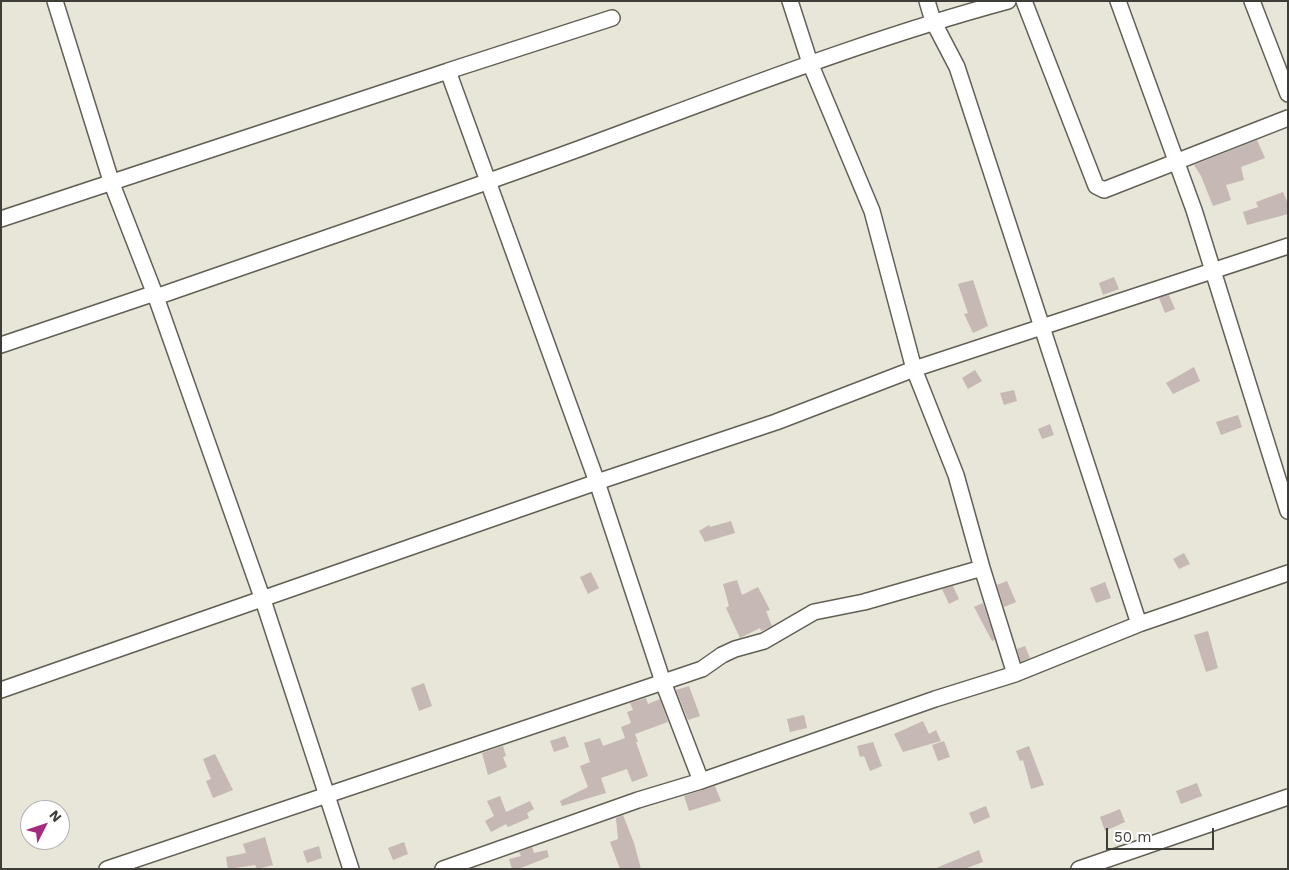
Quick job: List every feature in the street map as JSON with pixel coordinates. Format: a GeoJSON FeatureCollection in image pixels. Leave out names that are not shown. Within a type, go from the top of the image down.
{"type":"FeatureCollection","features":[{"type":"Feature","properties":{"kind":"street"},"geometry":{"type":"LineString","coordinates":[[55,1],[112,184],[155,295],[263,600],[324,795],[350,869]]}},
{"type":"Feature","properties":{"kind":"street"},"geometry":{"type":"LineString","coordinates":[[790,1],[810,63],[872,210],[914,369],[956,475],[982,568],[1015,674]]}},
{"type":"Feature","properties":{"kind":"street"},"geometry":{"type":"LineString","coordinates":[[927,1],[933,21],[958,67],[1139,624]]}},
{"type":"Feature","properties":{"kind":"street"},"geometry":{"type":"LineString","coordinates":[[1,345],[155,295],[488,181],[810,63],[933,21],[1008,1]]}},
{"type":"Feature","properties":{"kind":"street"},"geometry":{"type":"LineString","coordinates":[[1024,1],[1096,186],[1104,190],[1288,118]]}},
{"type":"Feature","properties":{"kind":"street"},"geometry":{"type":"LineString","coordinates":[[1118,1],[1177,160],[1288,511]]}},
{"type":"Feature","properties":{"kind":"street"},"geometry":{"type":"LineString","coordinates":[[1252,1],[1288,94]]}},
{"type":"Feature","properties":{"kind":"street"},"geometry":{"type":"LineString","coordinates":[[1,219],[112,184],[448,70],[612,18]]}},
{"type":"Feature","properties":{"kind":"street"},"geometry":{"type":"LineString","coordinates":[[448,70],[597,482],[663,682],[701,781]]}},
{"type":"Feature","properties":{"kind":"street"},"geometry":{"type":"LineString","coordinates":[[1,690],[597,482],[776,422],[914,369],[1288,246]]}},
{"type":"Feature","properties":{"kind":"street"},"geometry":{"type":"LineString","coordinates":[[107,869],[702,669],[735,649],[764,641],[814,612],[864,602],[982,568]]}},
{"type":"Feature","properties":{"kind":"street"},"geometry":{"type":"LineString","coordinates":[[443,869],[638,800],[701,781],[935,699],[1015,674],[1139,624],[1288,573]]}},
{"type":"Feature","properties":{"kind":"street"},"geometry":{"type":"LineString","coordinates":[[1080,869],[1288,797]]}},
{"type":"Feature","properties":{"kind":"building"},"geometry":{"type":"Polygon","coordinates":[[[1257,140],[1265,158],[1241,167],[1244,180],[1226,185],[1231,200],[1213,206],[1201,176],[1194,165],[1257,140]]]}},
{"type":"Feature","properties":{"kind":"building"},"geometry":{"type":"Polygon","coordinates":[[[1283,192],[1288,204],[1288,214],[1247,225],[1243,212],[1258,207],[1256,202],[1283,192]]]}},
{"type":"Feature","properties":{"kind":"building"},"geometry":{"type":"Polygon","coordinates":[[[1114,277],[1119,289],[1103,295],[1099,283],[1114,277]]]}},
{"type":"Feature","properties":{"kind":"building"},"geometry":{"type":"Polygon","coordinates":[[[973,280],[988,326],[973,333],[964,314],[968,313],[958,284],[973,280]]]}},
{"type":"Feature","properties":{"kind":"building"},"geometry":{"type":"Polygon","coordinates":[[[1169,295],[1175,309],[1165,313],[1159,298],[1169,295]]]}},
{"type":"Feature","properties":{"kind":"building"},"geometry":{"type":"Polygon","coordinates":[[[1194,367],[1200,381],[1173,394],[1166,383],[1194,367]]]}},
{"type":"Feature","properties":{"kind":"building"},"geometry":{"type":"Polygon","coordinates":[[[975,370],[982,381],[968,389],[962,378],[975,370]]]}},
{"type":"Feature","properties":{"kind":"building"},"geometry":{"type":"Polygon","coordinates":[[[1014,390],[1017,401],[1004,405],[1000,393],[1014,390]]]}},
{"type":"Feature","properties":{"kind":"building"},"geometry":{"type":"Polygon","coordinates":[[[1238,415],[1242,427],[1221,435],[1216,422],[1238,415]]]}},
{"type":"Feature","properties":{"kind":"building"},"geometry":{"type":"Polygon","coordinates":[[[1050,424],[1054,435],[1042,439],[1038,429],[1050,424]]]}},
{"type":"Feature","properties":{"kind":"building"},"geometry":{"type":"Polygon","coordinates":[[[731,521],[735,533],[705,542],[699,531],[709,525],[710,527],[731,521]]]}},
{"type":"Feature","properties":{"kind":"building"},"geometry":{"type":"Polygon","coordinates":[[[1184,553],[1190,564],[1179,569],[1173,559],[1184,553]]]}},
{"type":"Feature","properties":{"kind":"building"},"geometry":{"type":"Polygon","coordinates":[[[591,572],[599,588],[588,594],[580,577],[591,572]]]}},
{"type":"Feature","properties":{"kind":"building"},"geometry":{"type":"Polygon","coordinates":[[[737,580],[742,595],[758,587],[770,610],[766,611],[772,626],[761,631],[760,628],[740,638],[726,608],[729,606],[723,584],[737,580]]]}},
{"type":"Feature","properties":{"kind":"building"},"geometry":{"type":"Polygon","coordinates":[[[1007,581],[1016,602],[1004,607],[997,585],[1007,581]]]}},
{"type":"Feature","properties":{"kind":"building"},"geometry":{"type":"Polygon","coordinates":[[[1105,582],[1111,598],[1096,603],[1090,588],[1105,582]]]}},
{"type":"Feature","properties":{"kind":"building"},"geometry":{"type":"Polygon","coordinates":[[[953,586],[959,599],[949,604],[942,589],[953,586]]]}},
{"type":"Feature","properties":{"kind":"building"},"geometry":{"type":"Polygon","coordinates":[[[983,603],[995,640],[992,641],[974,607],[983,603]]]}},
{"type":"Feature","properties":{"kind":"building"},"geometry":{"type":"Polygon","coordinates":[[[1208,631],[1218,668],[1206,672],[1194,635],[1208,631]]]}},
{"type":"Feature","properties":{"kind":"building"},"geometry":{"type":"Polygon","coordinates":[[[1025,646],[1030,658],[1021,662],[1017,649],[1025,646]]]}},
{"type":"Feature","properties":{"kind":"building"},"geometry":{"type":"Polygon","coordinates":[[[424,683],[432,706],[419,711],[411,688],[424,683]]]}},
{"type":"Feature","properties":{"kind":"building"},"geometry":{"type":"Polygon","coordinates":[[[689,686],[700,716],[688,720],[676,690],[689,686]]]}},
{"type":"Feature","properties":{"kind":"building"},"geometry":{"type":"Polygon","coordinates":[[[646,698],[648,704],[660,699],[668,722],[635,734],[648,776],[632,782],[627,769],[601,778],[606,793],[562,806],[560,801],[588,787],[580,766],[590,762],[584,743],[600,738],[603,746],[625,738],[621,727],[631,723],[627,712],[633,710],[630,703],[646,698]]]}},
{"type":"Feature","properties":{"kind":"building"},"geometry":{"type":"Polygon","coordinates":[[[804,715],[807,728],[790,732],[787,719],[804,715]]]}},
{"type":"Feature","properties":{"kind":"building"},"geometry":{"type":"Polygon","coordinates":[[[923,721],[929,734],[936,730],[941,741],[903,752],[894,734],[923,721]]]}},
{"type":"Feature","properties":{"kind":"building"},"geometry":{"type":"Polygon","coordinates":[[[565,736],[569,747],[554,752],[550,741],[565,736]]]}},
{"type":"Feature","properties":{"kind":"building"},"geometry":{"type":"Polygon","coordinates":[[[944,741],[950,757],[938,761],[932,745],[944,741]]]}},
{"type":"Feature","properties":{"kind":"building"},"geometry":{"type":"Polygon","coordinates":[[[873,742],[882,766],[870,771],[864,756],[860,757],[857,746],[873,742]]]}},
{"type":"Feature","properties":{"kind":"building"},"geometry":{"type":"Polygon","coordinates":[[[503,746],[506,756],[503,757],[507,767],[488,775],[482,753],[503,746]]]}},
{"type":"Feature","properties":{"kind":"building"},"geometry":{"type":"Polygon","coordinates":[[[1029,746],[1044,785],[1031,789],[1023,760],[1020,761],[1016,751],[1029,746]]]}},
{"type":"Feature","properties":{"kind":"building"},"geometry":{"type":"Polygon","coordinates":[[[215,754],[233,790],[213,798],[206,781],[211,779],[203,759],[215,754]]]}},
{"type":"Feature","properties":{"kind":"building"},"geometry":{"type":"Polygon","coordinates":[[[1197,783],[1202,796],[1181,804],[1176,791],[1197,783]]]}},
{"type":"Feature","properties":{"kind":"building"},"geometry":{"type":"Polygon","coordinates":[[[715,786],[721,801],[689,811],[684,796],[715,786]]]}},
{"type":"Feature","properties":{"kind":"building"},"geometry":{"type":"Polygon","coordinates":[[[500,796],[506,812],[530,801],[534,809],[527,813],[529,818],[508,827],[506,824],[491,832],[485,821],[494,816],[487,801],[500,796]]]}},
{"type":"Feature","properties":{"kind":"building"},"geometry":{"type":"Polygon","coordinates":[[[986,806],[990,817],[974,824],[969,813],[986,806]]]}},
{"type":"Feature","properties":{"kind":"building"},"geometry":{"type":"Polygon","coordinates":[[[1120,809],[1125,822],[1105,831],[1100,817],[1120,809]]]}},
{"type":"Feature","properties":{"kind":"building"},"geometry":{"type":"Polygon","coordinates":[[[623,815],[634,843],[641,869],[620,869],[610,842],[618,839],[616,818],[623,815]]]}},
{"type":"Feature","properties":{"kind":"building"},"geometry":{"type":"Polygon","coordinates":[[[265,837],[273,865],[257,869],[255,865],[228,869],[226,857],[246,853],[243,844],[265,837]]]}},
{"type":"Feature","properties":{"kind":"building"},"geometry":{"type":"Polygon","coordinates":[[[404,842],[408,854],[393,860],[388,848],[404,842]]]}},
{"type":"Feature","properties":{"kind":"building"},"geometry":{"type":"Polygon","coordinates":[[[319,846],[322,858],[307,863],[303,851],[319,846]]]}},
{"type":"Feature","properties":{"kind":"building"},"geometry":{"type":"Polygon","coordinates":[[[532,847],[534,853],[547,850],[549,857],[518,869],[512,869],[509,859],[521,856],[519,852],[532,847]]]}},
{"type":"Feature","properties":{"kind":"building"},"geometry":{"type":"Polygon","coordinates":[[[979,850],[983,862],[964,869],[934,869],[979,850]]]}}]}
